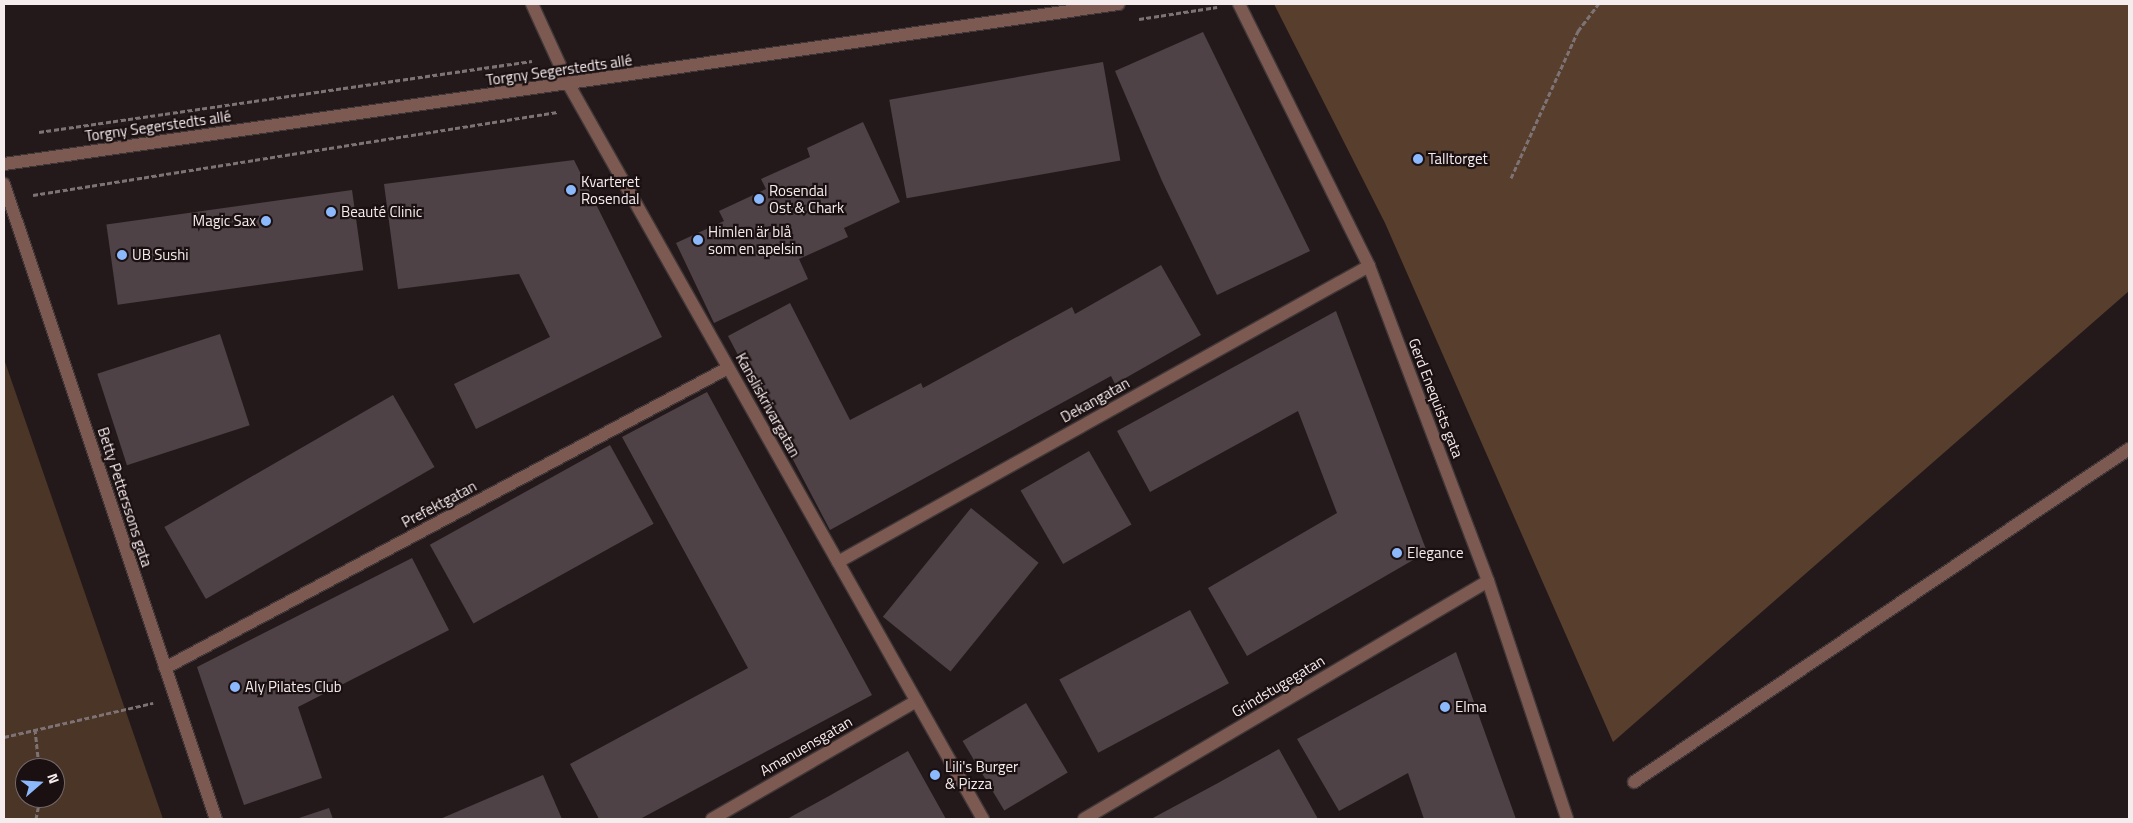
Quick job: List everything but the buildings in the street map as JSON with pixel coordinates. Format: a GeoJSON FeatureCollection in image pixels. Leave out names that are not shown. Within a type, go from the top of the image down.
{"type":"FeatureCollection","features":[{"type":"Feature","properties":{"kind":"street","name":"Kansliskrivargatan"},"geometry":{"type":"LineString","coordinates":[[532,4],[569,85],[983,819]]}},
{"type":"Feature","properties":{"kind":"street","name":"Torgny Segerstedts allé"},"geometry":{"type":"LineString","coordinates":[[4,164],[569,85],[1119,4]]}},
{"type":"Feature","properties":{"kind":"street","name":"Gerd Enequists gata"},"geometry":{"type":"LineString","coordinates":[[1239,4],[1369,266],[1488,581],[1567,819]]}},
{"type":"Feature","properties":{"kind":"street","name":"Betty Petterssons gata"},"geometry":{"type":"LineString","coordinates":[[4,184],[216,819]]}},
{"type":"Feature","properties":{"kind":"street","name":"Dekangatan"},"geometry":{"type":"LineString","coordinates":[[838,562],[1369,266]]}},
{"type":"Feature","properties":{"kind":"street","name":"Prefektgatan"},"geometry":{"type":"LineString","coordinates":[[165,668],[728,368]]}},
{"type":"Feature","properties":{"kind":"street"},"geometry":{"type":"LineString","coordinates":[[1634,782],[2129,449]]}},
{"type":"Feature","properties":{"kind":"street","name":"Grindstugegatan"},"geometry":{"type":"LineString","coordinates":[[1084,819],[1488,581]]}},
{"type":"Feature","properties":{"kind":"street","name":"Amanuensgatan"},"geometry":{"type":"LineString","coordinates":[[712,819],[916,702]]}},
{"type":"Feature","properties":{"kind":"path"},"geometry":{"type":"LineString","coordinates":[[1511,178],[1578,31],[1598,4]]}},
{"type":"Feature","properties":{"kind":"path"},"geometry":{"type":"LineString","coordinates":[[1132,20],[1221,6]]}},
{"type":"Feature","properties":{"kind":"path"},"geometry":{"type":"LineString","coordinates":[[10,203],[32,195],[582,108]]}},
{"type":"Feature","properties":{"kind":"path"},"geometry":{"type":"LineString","coordinates":[[4,737],[158,701],[174,694]]}},
{"type":"Feature","properties":{"kind":"path"},"geometry":{"type":"LineString","coordinates":[[35,729],[38,758]]}},
{"type":"Feature","properties":{"kind":"shaded area"},"geometry":{"type":"Polygon","coordinates":[[[1274,4],[2129,4],[2129,291],[1613,742],[1385,223],[1274,4]]]}},
{"type":"Feature","properties":{"kind":"shaded area"},"geometry":{"type":"Polygon","coordinates":[[[4,359],[163,819],[4,819],[4,359]]]}},
{"type":"Feature","properties":{"kind":"place","name":"Talltorget"},"geometry":{"type":"Point","coordinates":[1418,159]}},
{"type":"Feature","properties":{"kind":"place","name":"Kvarteret Rosendal"},"geometry":{"type":"Point","coordinates":[571,190]}},
{"type":"Feature","properties":{"kind":"place","name":"Rosendal Ost & Chark"},"geometry":{"type":"Point","coordinates":[759,199]}},
{"type":"Feature","properties":{"kind":"place","name":"Beauté Clinic"},"geometry":{"type":"Point","coordinates":[331,212]}},
{"type":"Feature","properties":{"kind":"place","name":"Magic Sax"},"geometry":{"type":"Point","coordinates":[266,221]}},
{"type":"Feature","properties":{"kind":"place","name":"Himlen är blå som en apelsin"},"geometry":{"type":"Point","coordinates":[698,240]}},
{"type":"Feature","properties":{"kind":"place","name":"UB Sushi"},"geometry":{"type":"Point","coordinates":[122,255]}},
{"type":"Feature","properties":{"kind":"place","name":"Elegance"},"geometry":{"type":"Point","coordinates":[1397,553]}},
{"type":"Feature","properties":{"kind":"place","name":"Aly Pilates Club"},"geometry":{"type":"Point","coordinates":[235,687]}},
{"type":"Feature","properties":{"kind":"place","name":"Elma"},"geometry":{"type":"Point","coordinates":[1445,707]}},
{"type":"Feature","properties":{"kind":"place","name":"Lili's Burger & Pizza"},"geometry":{"type":"Point","coordinates":[935,775]}}]}
